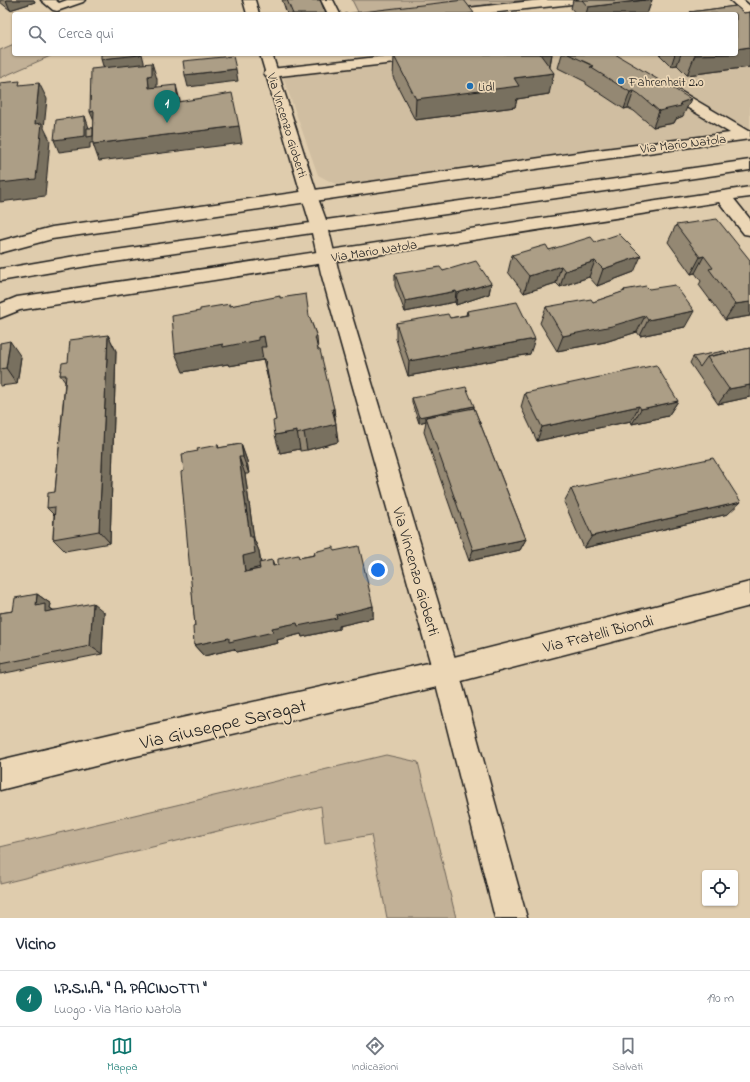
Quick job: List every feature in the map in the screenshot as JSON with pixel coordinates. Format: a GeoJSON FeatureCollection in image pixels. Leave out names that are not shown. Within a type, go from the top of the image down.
{"type":"FeatureCollection","features":[{"type":"Feature","properties":{"kind":"street"},"geometry":{"type":"LineString","coordinates":[[47,0],[57,7],[79,0]]}},
{"type":"Feature","properties":{"kind":"street"},"geometry":{"type":"LineString","coordinates":[[250,0],[253,12]]}},
{"type":"Feature","properties":{"kind":"street"},"geometry":{"type":"LineString","coordinates":[[327,0],[333,12]]}},
{"type":"Feature","properties":{"kind":"street"},"geometry":{"type":"LineString","coordinates":[[467,12],[572,0]]}},
{"type":"Feature","properties":{"kind":"street"},"geometry":{"type":"LineString","coordinates":[[736,0],[750,12]]}},
{"type":"Feature","properties":{"kind":"street"},"geometry":{"type":"LineString","coordinates":[[738,18],[750,17]]}},
{"type":"Feature","properties":{"kind":"street","name":"Via Vincenzo Gioberti"},"geometry":{"type":"LineString","coordinates":[[267,56],[319,226],[326,258],[446,672],[511,918]]}},
{"type":"Feature","properties":{"kind":"street"},"geometry":{"type":"LineString","coordinates":[[272,73],[420,56]]}},
{"type":"Feature","properties":{"kind":"street"},"geometry":{"type":"LineString","coordinates":[[652,80],[747,135]]}},
{"type":"Feature","properties":{"kind":"street","name":"Via Mario Natola"},"geometry":{"type":"LineString","coordinates":[[0,247],[52,233],[589,156],[747,135]]}},
{"type":"Feature","properties":{"kind":"street","name":"Via Mario Natola"},"geometry":{"type":"LineString","coordinates":[[0,276],[50,265],[750,165]]}},
{"type":"Feature","properties":{"kind":"street","name":"Via Mario Natola"},"geometry":{"type":"LineString","coordinates":[[0,311],[17,304],[326,258],[750,192]]}},
{"type":"Feature","properties":{"kind":"street"},"geometry":{"type":"LineString","coordinates":[[723,196],[750,230]]}},
{"type":"Feature","properties":{"kind":"street","name":"Via Fratelli Biondi"},"geometry":{"type":"LineString","coordinates":[[446,672],[750,594]]}},
{"type":"Feature","properties":{"kind":"street","name":"Via Giuseppe Saragat"},"geometry":{"type":"LineString","coordinates":[[0,775],[123,745],[446,672]]}},
{"type":"Feature","properties":{"kind":"shaded area"},"geometry":{"type":"Polygon","coordinates":[[[352,0],[528,0],[424,12],[358,12],[352,0]]]}},
{"type":"Feature","properties":{"kind":"shaded area"},"geometry":{"type":"Polygon","coordinates":[[[750,20],[750,129],[337,185],[318,175],[283,77],[460,56],[738,56],[738,49],[750,20]]]}},
{"type":"Feature","properties":{"kind":"shaded area"},"geometry":{"type":"Polygon","coordinates":[[[12,45],[12,56],[50,56],[0,78],[0,50],[12,45]]]}},
{"type":"Feature","properties":{"kind":"shaded area"},"geometry":{"type":"Polygon","coordinates":[[[386,755],[418,762],[456,918],[387,918],[371,835],[325,843],[321,806],[0,884],[0,847],[386,755]]]}},
{"type":"Feature","properties":{"kind":"building"},"geometry":{"type":"Polygon","coordinates":[[[287,0],[320,0],[325,12],[292,12],[287,0]]]}},
{"type":"Feature","properties":{"kind":"building"},"geometry":{"type":"Polygon","coordinates":[[[464,0],[473,12],[362,12],[464,0]]]}},
{"type":"Feature","properties":{"kind":"building"},"geometry":{"type":"Polygon","coordinates":[[[582,0],[645,0],[588,7],[582,0]]]}},
{"type":"Feature","properties":{"kind":"building"},"geometry":{"type":"Polygon","coordinates":[[[736,6],[744,13],[750,12],[750,47],[738,49],[738,12],[690,12],[736,6]]]}},
{"type":"Feature","properties":{"kind":"building"},"geometry":{"type":"Polygon","coordinates":[[[101,56],[130,56],[101,59],[101,56]]]}},
{"type":"Feature","properties":{"kind":"building"},"geometry":{"type":"Polygon","coordinates":[[[233,56],[236,69],[185,75],[183,61],[233,56]]]}},
{"type":"Feature","properties":{"kind":"building"},"geometry":{"type":"Polygon","coordinates":[[[394,56],[541,56],[554,73],[514,78],[519,86],[416,99],[394,56]]]}},
{"type":"Feature","properties":{"kind":"building"},"geometry":{"type":"Polygon","coordinates":[[[572,56],[618,56],[691,99],[680,103],[681,106],[659,111],[639,94],[634,91],[630,92],[590,67],[594,66],[572,56]]]}},
{"type":"Feature","properties":{"kind":"building"},"geometry":{"type":"Polygon","coordinates":[[[152,63],[152,75],[148,76],[149,88],[176,85],[178,102],[232,93],[239,126],[93,144],[94,111],[90,112],[91,69],[152,63]]]}},
{"type":"Feature","properties":{"kind":"building"},"geometry":{"type":"Polygon","coordinates":[[[20,81],[19,85],[39,83],[35,124],[42,123],[36,179],[0,183],[0,83],[20,81]]]}},
{"type":"Feature","properties":{"kind":"building"},"geometry":{"type":"Polygon","coordinates":[[[85,116],[85,136],[54,140],[56,120],[85,116]]]}},
{"type":"Feature","properties":{"kind":"building"},"geometry":{"type":"Polygon","coordinates":[[[87,128],[93,128],[93,136],[87,137],[87,128]]]}},
{"type":"Feature","properties":{"kind":"building"},"geometry":{"type":"Polygon","coordinates":[[[717,219],[750,260],[750,302],[735,304],[709,269],[713,268],[704,256],[700,257],[676,225],[717,219]]]}},
{"type":"Feature","properties":{"kind":"building"},"geometry":{"type":"Polygon","coordinates":[[[619,234],[641,256],[603,269],[595,261],[565,271],[561,266],[529,276],[512,255],[546,245],[549,250],[591,237],[595,242],[619,234]]]}},
{"type":"Feature","properties":{"kind":"building"},"geometry":{"type":"Polygon","coordinates":[[[476,261],[491,283],[457,293],[456,291],[405,301],[395,274],[440,267],[443,271],[476,261]]]}},
{"type":"Feature","properties":{"kind":"building"},"geometry":{"type":"Polygon","coordinates":[[[675,285],[694,311],[648,320],[645,316],[612,326],[563,336],[546,307],[591,299],[593,302],[625,291],[624,290],[646,286],[649,289],[675,285]]]}},
{"type":"Feature","properties":{"kind":"building"},"geometry":{"type":"Polygon","coordinates":[[[306,294],[309,316],[317,337],[315,337],[318,350],[320,350],[334,409],[332,409],[336,424],[297,434],[297,431],[275,435],[273,421],[276,420],[265,359],[263,359],[261,347],[266,347],[264,336],[258,337],[258,340],[223,347],[223,344],[175,353],[172,316],[230,304],[230,306],[280,296],[280,298],[306,294]]]}},
{"type":"Feature","properties":{"kind":"building"},"geometry":{"type":"Polygon","coordinates":[[[517,302],[535,339],[409,361],[396,323],[448,314],[450,318],[468,315],[467,311],[517,302]]]}},
{"type":"Feature","properties":{"kind":"building"},"geometry":{"type":"Polygon","coordinates":[[[108,335],[99,531],[53,539],[55,507],[47,508],[48,493],[55,492],[66,375],[60,375],[62,363],[68,362],[70,340],[108,335]]]}},
{"type":"Feature","properties":{"kind":"building"},"geometry":{"type":"Polygon","coordinates":[[[10,341],[6,368],[0,369],[0,343],[10,341]]]}},
{"type":"Feature","properties":{"kind":"building"},"geometry":{"type":"Polygon","coordinates":[[[750,348],[750,385],[729,389],[707,357],[750,348]]]}},
{"type":"Feature","properties":{"kind":"building"},"geometry":{"type":"Polygon","coordinates":[[[724,351],[726,353],[707,357],[700,367],[693,357],[724,351]]]}},
{"type":"Feature","properties":{"kind":"building"},"geometry":{"type":"Polygon","coordinates":[[[656,365],[678,401],[641,409],[639,406],[542,427],[525,393],[656,365]]]}},
{"type":"Feature","properties":{"kind":"building"},"geometry":{"type":"Polygon","coordinates":[[[466,387],[474,406],[419,417],[412,398],[466,387]]]}},
{"type":"Feature","properties":{"kind":"building"},"geometry":{"type":"Polygon","coordinates":[[[474,408],[526,539],[473,550],[426,417],[474,408]]]}},
{"type":"Feature","properties":{"kind":"building"},"geometry":{"type":"Polygon","coordinates":[[[241,444],[243,457],[239,457],[250,537],[253,537],[255,553],[243,556],[245,572],[260,569],[259,563],[272,560],[273,566],[278,565],[278,559],[298,555],[299,558],[315,555],[314,552],[334,547],[334,551],[359,546],[373,606],[336,615],[337,618],[298,626],[297,623],[272,628],[273,632],[229,642],[229,638],[194,645],[193,627],[195,626],[181,472],[184,471],[182,454],[198,451],[197,449],[218,445],[218,448],[241,444]]]}},
{"type":"Feature","properties":{"kind":"building"},"geometry":{"type":"Polygon","coordinates":[[[713,458],[741,502],[592,536],[571,489],[713,458]]]}},
{"type":"Feature","properties":{"kind":"building"},"geometry":{"type":"Polygon","coordinates":[[[37,594],[36,606],[45,604],[45,612],[93,603],[90,646],[0,664],[0,613],[13,611],[15,598],[37,594]]]}},
{"type":"Feature","properties":{"kind":"place","name":"Fahrenheit 2.0"},"geometry":{"type":"Point","coordinates":[621,81]}},
{"type":"Feature","properties":{"kind":"place","name":"Lidl"},"geometry":{"type":"Point","coordinates":[470,86]}},
{"type":"Feature","properties":{"kind":"place","name":"I.P.S.I.A. \" A. PACINOTTI \""},"geometry":{"type":"Point","coordinates":[167,123]}}]}
